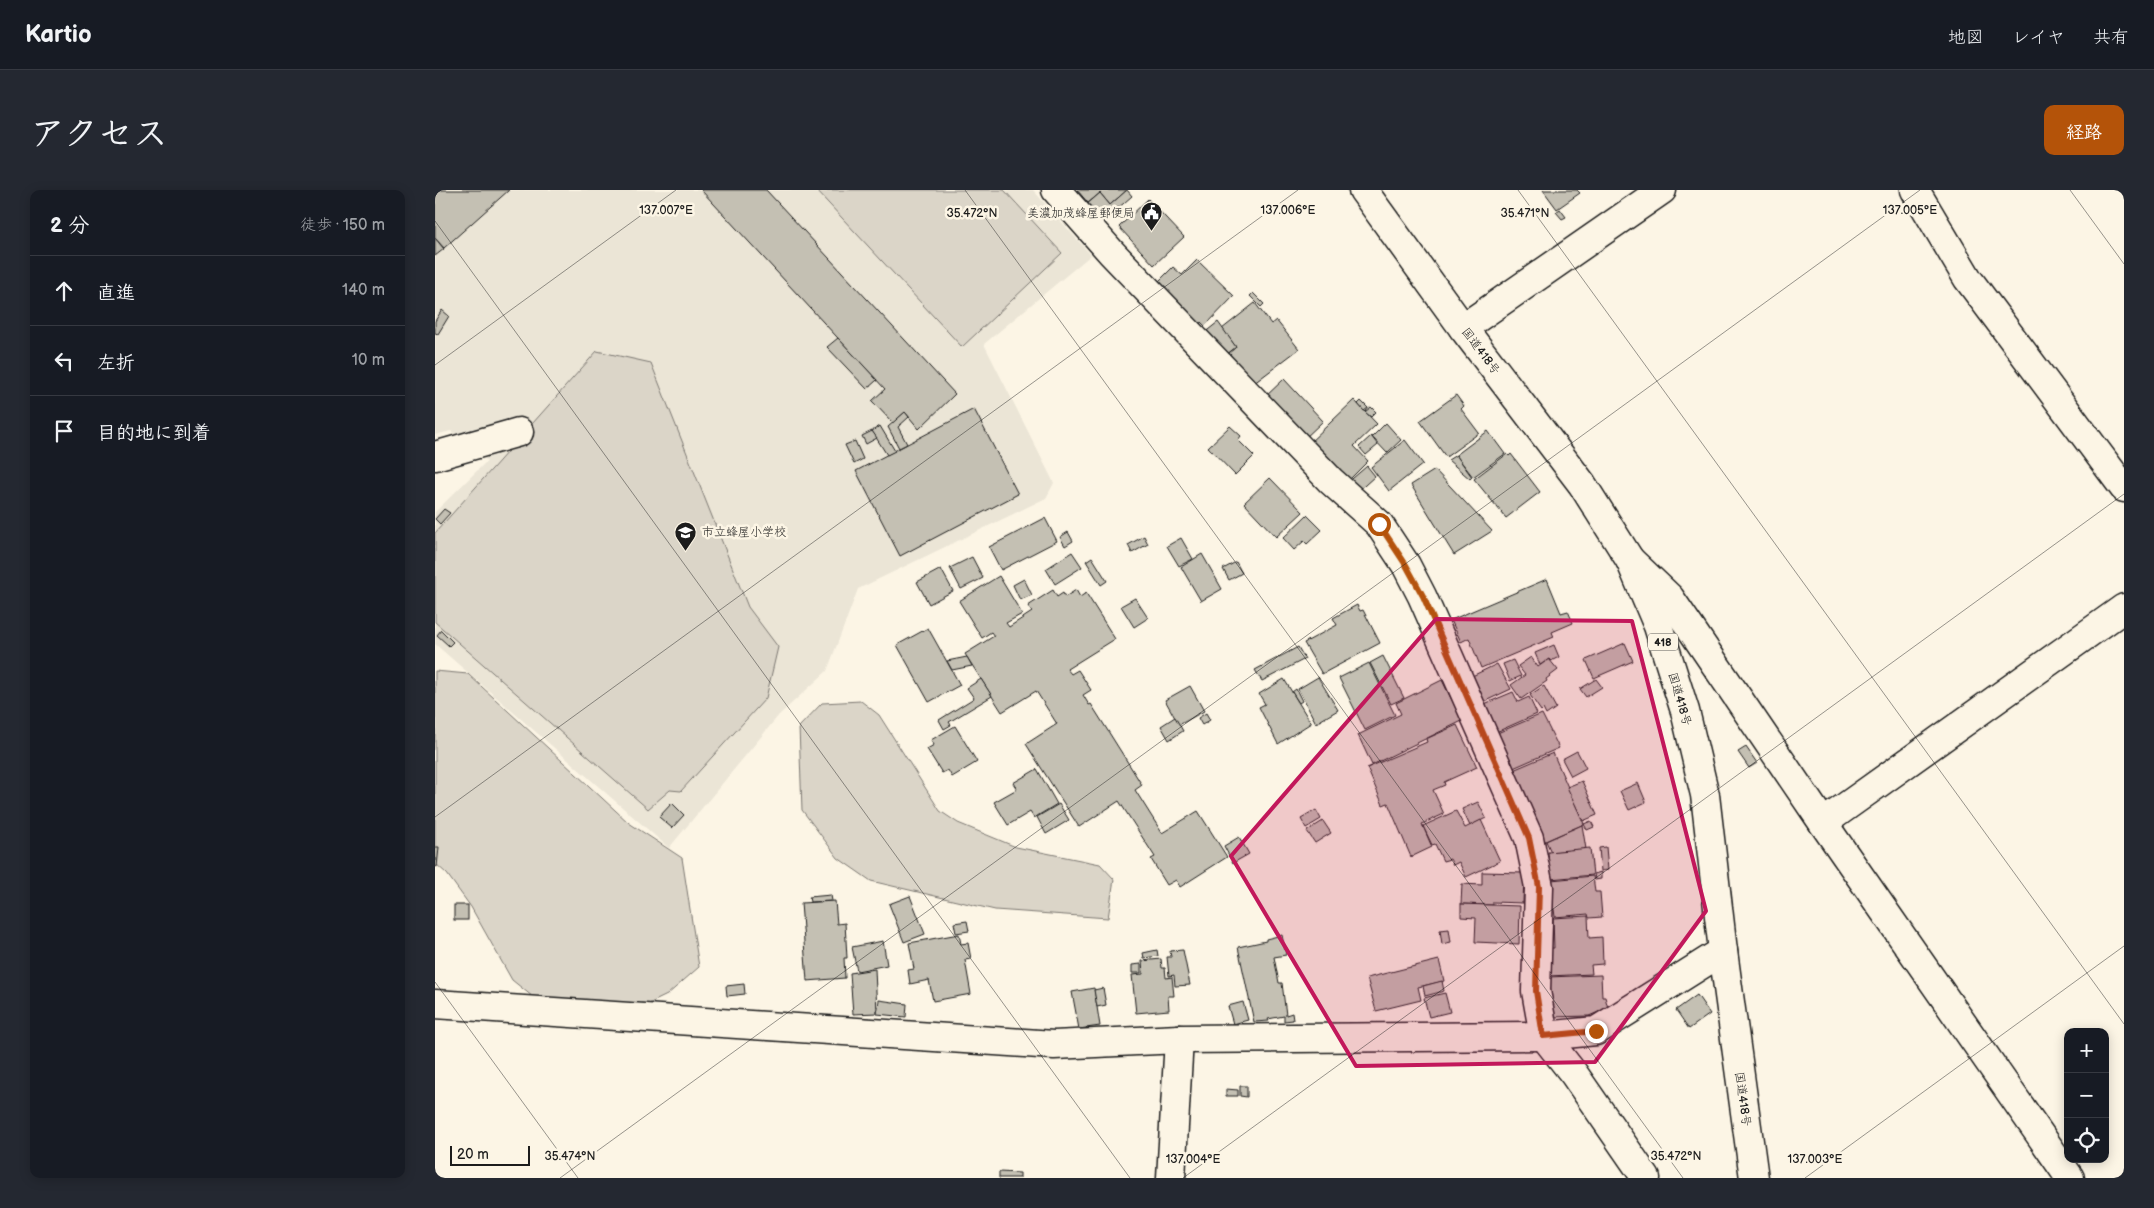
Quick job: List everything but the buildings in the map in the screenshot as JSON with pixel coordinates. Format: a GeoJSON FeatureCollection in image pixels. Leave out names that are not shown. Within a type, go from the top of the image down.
{"type":"FeatureCollection","features":[{"type":"Feature","properties":{"kind":"main road"},"geometry":{"type":"LineString","coordinates":[[1056,190],[1111,252],[1331,481],[1379,524],[1406,565],[1423,596],[1529,838],[1539,887],[1536,991],[1543,1036],[1574,1074],[1646,1178]]}},
{"type":"Feature","properties":{"kind":"main road","name":"国道418号"},"geometry":{"type":"LineString","coordinates":[[1363,190],[1463,328],[1582,484],[1629,560],[1658,626],[1685,711],[1705,795],[1723,951],[1755,1178]]}},
{"type":"Feature","properties":{"kind":"main road"},"geometry":{"type":"LineString","coordinates":[[1463,328],[1662,190]]}},
{"type":"Feature","properties":{"kind":"main road"},"geometry":{"type":"LineString","coordinates":[[1915,190],[1968,279],[2124,488]]}},
{"type":"Feature","properties":{"kind":"main road"},"geometry":{"type":"LineString","coordinates":[[435,456],[519,432]]}},
{"type":"Feature","properties":{"kind":"main road"},"geometry":{"type":"LineString","coordinates":[[1629,560],[1670,598],[1823,823],[2070,1178]]}},
{"type":"Feature","properties":{"kind":"main road"},"geometry":{"type":"LineString","coordinates":[[1823,823],[2124,608]]}},
{"type":"Feature","properties":{"kind":"main road"},"geometry":{"type":"LineString","coordinates":[[435,1004],[1054,1045],[1179,1039],[1543,1036],[1596,1031],[1723,951]]}},
{"type":"Feature","properties":{"kind":"main road"},"geometry":{"type":"LineString","coordinates":[[1171,1178],[1179,1039]]}},
{"type":"Feature","properties":{"kind":"highlighted area"},"geometry":{"type":"Polygon","coordinates":[[[1436,619],[1632,621],[1706,911],[1595,1062],[1356,1066],[1231,856],[1436,619]]]}},
{"type":"Feature","properties":{"kind":"shaded area","name":"市立蜂屋小学校"},"geometry":{"type":"Polygon","coordinates":[[[435,190],[1033,190],[1091,255],[984,344],[1054,483],[1046,498],[858,589],[827,671],[779,715],[669,848],[435,644],[435,512],[487,461],[451,431],[435,435],[435,190]]]}},
{"type":"Feature","properties":{"kind":"shaded area"},"geometry":{"type":"Polygon","coordinates":[[[816,190],[1004,190],[1062,253],[962,347],[816,190]]]}},
{"type":"Feature","properties":{"kind":"shaded area"},"geometry":{"type":"Polygon","coordinates":[[[597,351],[651,363],[748,607],[778,647],[766,698],[681,791],[670,790],[648,809],[435,622],[435,533],[597,351]]]}},
{"type":"Feature","properties":{"kind":"shaded area"},"geometry":{"type":"Polygon","coordinates":[[[435,671],[468,674],[629,823],[682,858],[699,967],[667,995],[630,1013],[543,1005],[512,980],[471,907],[447,874],[435,863],[435,671]]]}},
{"type":"Feature","properties":{"kind":"shaded area"},"geometry":{"type":"Polygon","coordinates":[[[861,701],[879,715],[940,811],[958,823],[1016,847],[1100,864],[1114,879],[1108,918],[995,910],[871,881],[838,858],[802,810],[799,727],[822,703],[861,701]]]}},
{"type":"Feature","properties":{"kind":"place","name":"美濃加茂蜂屋郵便局"},"geometry":{"type":"Point","coordinates":[1151,232]}},
{"type":"Feature","properties":{"kind":"place","name":"市立蜂屋小学校"},"geometry":{"type":"Point","coordinates":[686,551]}},
{"type":"Feature","properties":{"kind":"route"},"geometry":{"type":"LineString","coordinates":[[1379,524],[1406,565],[1423,596],[1529,838],[1539,887],[1536,991],[1543,1036],[1596,1031]]}}]}
